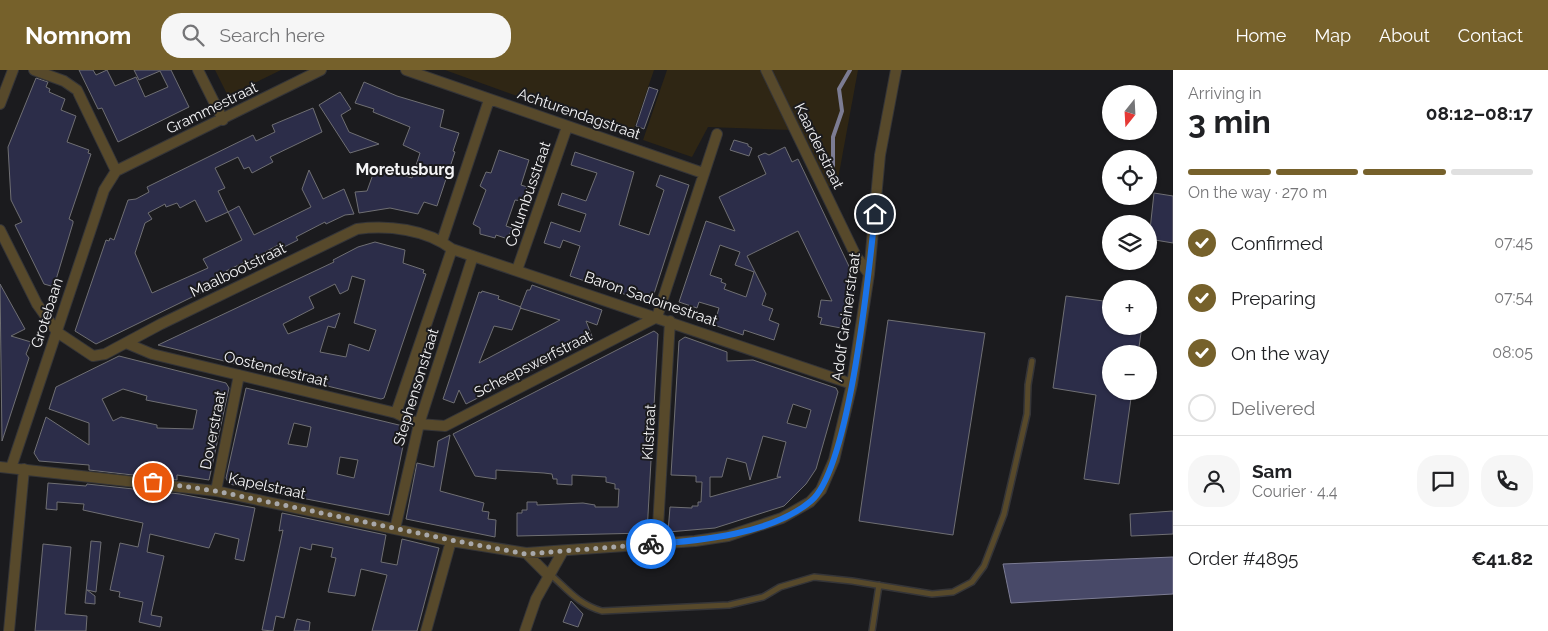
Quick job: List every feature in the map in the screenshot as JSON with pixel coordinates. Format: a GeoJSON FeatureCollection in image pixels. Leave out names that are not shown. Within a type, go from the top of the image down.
{"type":"FeatureCollection","features":[{"type":"Feature","properties":{"kind":"street"},"geometry":{"type":"LineString","coordinates":[[0,104],[13,70]]}},
{"type":"Feature","properties":{"kind":"street"},"geometry":{"type":"LineString","coordinates":[[34,70],[64,81],[77,90],[116,171]]}},
{"type":"Feature","properties":{"kind":"street"},"geometry":{"type":"LineString","coordinates":[[198,70],[223,120]]}},
{"type":"Feature","properties":{"kind":"street","name":"Grammestraat"},"geometry":{"type":"LineString","coordinates":[[116,171],[223,120],[321,70]]}},
{"type":"Feature","properties":{"kind":"street","name":"Achturendagstraat"},"geometry":{"type":"LineString","coordinates":[[406,70],[703,173]]}},
{"type":"Feature","properties":{"kind":"street","name":"Kaarderstraat"},"geometry":{"type":"LineString","coordinates":[[766,70],[856,256],[869,274]]}},
{"type":"Feature","properties":{"kind":"street","name":"Adolf Greinerstraat"},"geometry":{"type":"LineString","coordinates":[[828,476],[852,384],[869,274],[880,155],[896,70]]}},
{"type":"Feature","properties":{"kind":"street"},"geometry":{"type":"LineString","coordinates":[[442,242],[489,100]]}},
{"type":"Feature","properties":{"kind":"street","name":"Columbusstraat"},"geometry":{"type":"LineString","coordinates":[[517,270],[567,127]]}},
{"type":"Feature","properties":{"kind":"street"},"geometry":{"type":"LineString","coordinates":[[657,317],[717,134]]}},
{"type":"Feature","properties":{"kind":"street","name":"Grotebaan"},"geometry":{"type":"LineString","coordinates":[[11,468],[104,190],[116,171]]}},
{"type":"Feature","properties":{"kind":"street","name":"Maalbootstraat"},"geometry":{"type":"LineString","coordinates":[[57,332],[93,356],[105,354],[161,324],[357,229],[391,226],[442,242]]}},
{"type":"Feature","properties":{"kind":"street"},"geometry":{"type":"LineString","coordinates":[[0,230],[37,304],[57,332]]}},
{"type":"Feature","properties":{"kind":"street","name":"Baron Sadoinestraat"},"geometry":{"type":"LineString","coordinates":[[442,242],[452,249],[472,256],[670,321],[852,384]]}},
{"type":"Feature","properties":{"kind":"street","name":"Stephensonstraat"},"geometry":{"type":"LineString","coordinates":[[396,413],[452,249]]}},
{"type":"Feature","properties":{"kind":"street","name":"Stephensonstraat"},"geometry":{"type":"LineString","coordinates":[[395,528],[418,424],[472,256]]}},
{"type":"Feature","properties":{"kind":"street","name":"Scheepswerfstraat"},"geometry":{"type":"LineString","coordinates":[[418,424],[445,426],[657,317]]}},
{"type":"Feature","properties":{"kind":"street","name":"Kilstraat"},"geometry":{"type":"LineString","coordinates":[[658,544],[670,321]]}},
{"type":"Feature","properties":{"kind":"street","name":"Oostendestraat"},"geometry":{"type":"LineString","coordinates":[[126,343],[152,354],[396,413],[418,424]]}},
{"type":"Feature","properties":{"kind":"street","name":"Doverstraat"},"geometry":{"type":"LineString","coordinates":[[216,491],[239,376]]}},
{"type":"Feature","properties":{"kind":"street","name":"Kapelstraat"},"geometry":{"type":"LineString","coordinates":[[0,467],[216,491],[526,554],[658,544],[728,536],[782,518],[810,502],[821,490],[828,476]]}},
{"type":"Feature","properties":{"kind":"street"},"geometry":{"type":"LineString","coordinates":[[9,631],[24,469]]}},
{"type":"Feature","properties":{"kind":"street"},"geometry":{"type":"LineString","coordinates":[[426,631],[451,540]]}},
{"type":"Feature","properties":{"kind":"street"},"geometry":{"type":"LineString","coordinates":[[525,631],[536,599],[563,550]]}},
{"type":"Feature","properties":{"kind":"street"},"geometry":{"type":"LineString","coordinates":[[526,554],[549,575]]}},
{"type":"Feature","properties":{"kind":"lane"},"geometry":{"type":"LineString","coordinates":[[549,575],[578,601],[588,607],[602,611],[729,605],[763,597],[780,587],[814,578],[879,585],[932,594],[953,592],[972,582],[984,566],[1000,528],[1028,414],[1028,385],[1032,360]]}},
{"type":"Feature","properties":{"kind":"lane"},"geometry":{"type":"LineString","coordinates":[[872,631],[879,585]]}},
{"type":"Feature","properties":{"kind":"shaded area"},"geometry":{"type":"Polygon","coordinates":[[[215,70],[281,70],[228,96],[215,70]]]}},
{"type":"Feature","properties":{"kind":"shaded area"},"geometry":{"type":"Polygon","coordinates":[[[445,70],[654,70],[631,137],[445,70]]]}},
{"type":"Feature","properties":{"kind":"shaded area"},"geometry":{"type":"Polygon","coordinates":[[[667,70],[858,70],[838,179],[829,187],[805,137],[792,130],[708,127],[692,157],[643,140],[667,70]]]}},
{"type":"Feature","properties":{"kind":"water"},"geometry":{"type":"Polygon","coordinates":[[[1173,557],[1173,594],[1011,603],[1003,564],[1173,557]]]}},
{"type":"Feature","properties":{"kind":"building"},"geometry":{"type":"Polygon","coordinates":[[[79,70],[93,70],[96,75],[107,70],[115,86],[136,77],[145,97],[168,87],[160,71],[139,80],[134,70],[171,70],[189,107],[118,142],[102,108],[98,109],[79,70]]]}},
{"type":"Feature","properties":{"kind":"building"},"geometry":{"type":"Polygon","coordinates":[[[36,78],[48,82],[46,87],[50,89],[49,92],[65,99],[61,110],[76,116],[67,142],[89,150],[88,153],[91,154],[69,219],[73,223],[55,283],[51,286],[44,284],[15,225],[22,222],[11,200],[8,147],[36,78]]]}},
{"type":"Feature","properties":{"kind":"building"},"geometry":{"type":"Polygon","coordinates":[[[364,82],[397,96],[444,110],[440,127],[459,133],[453,151],[455,152],[437,206],[424,202],[418,214],[390,208],[359,213],[355,192],[367,191],[376,166],[412,178],[420,153],[403,145],[410,127],[373,112],[374,109],[355,103],[364,82]]]}},
{"type":"Feature","properties":{"kind":"building"},"geometry":{"type":"Polygon","coordinates":[[[649,87],[658,90],[644,129],[636,126],[649,87]]]}},
{"type":"Feature","properties":{"kind":"building"},"geometry":{"type":"Polygon","coordinates":[[[340,92],[351,109],[341,115],[349,132],[379,144],[350,153],[319,105],[340,92]]]}},
{"type":"Feature","properties":{"kind":"building"},"geometry":{"type":"Polygon","coordinates":[[[313,108],[322,132],[270,157],[273,162],[252,173],[249,167],[244,169],[238,157],[215,168],[225,188],[218,191],[228,212],[239,206],[254,235],[311,207],[302,189],[309,170],[323,199],[344,189],[354,214],[345,215],[326,224],[325,222],[296,237],[298,240],[282,248],[280,244],[265,252],[266,255],[250,263],[249,260],[226,271],[229,279],[96,344],[75,331],[106,240],[109,241],[110,238],[114,240],[128,200],[136,199],[149,192],[147,187],[253,135],[256,141],[275,132],[272,125],[313,108]],[[195,200],[180,208],[177,203],[166,207],[165,204],[148,213],[152,219],[145,223],[135,253],[152,293],[208,268],[203,259],[242,240],[228,212],[206,222],[195,200]]]}},
{"type":"Feature","properties":{"kind":"building"},"geometry":{"type":"Polygon","coordinates":[[[734,140],[748,144],[752,148],[749,156],[730,150],[734,140]]]}},
{"type":"Feature","properties":{"kind":"building"},"geometry":{"type":"Polygon","coordinates":[[[785,147],[792,162],[798,159],[856,281],[849,323],[847,323],[846,329],[820,324],[822,318],[818,317],[821,300],[832,301],[798,231],[747,256],[766,294],[762,305],[773,309],[769,320],[779,324],[774,340],[744,330],[743,335],[714,325],[719,308],[699,302],[697,308],[679,302],[706,221],[735,231],[719,197],[766,174],[758,156],[765,153],[769,155],[785,147]],[[720,245],[710,275],[722,279],[721,282],[726,284],[724,289],[746,297],[754,272],[735,265],[740,252],[720,245]]]}},
{"type":"Feature","properties":{"kind":"building"},"geometry":{"type":"Polygon","coordinates":[[[499,150],[529,160],[521,185],[527,187],[522,201],[515,200],[506,226],[512,228],[508,239],[496,235],[495,238],[480,234],[480,228],[473,224],[486,190],[480,186],[486,172],[491,173],[499,150]]]}},
{"type":"Feature","properties":{"kind":"building"},"geometry":{"type":"Polygon","coordinates":[[[575,152],[634,172],[619,225],[649,235],[664,190],[656,186],[660,175],[689,185],[651,303],[570,276],[580,246],[563,240],[560,248],[544,243],[551,222],[580,232],[586,214],[558,205],[562,193],[586,201],[597,173],[571,165],[575,152]]]}},
{"type":"Feature","properties":{"kind":"building"},"geometry":{"type":"Polygon","coordinates":[[[1157,193],[1173,196],[1173,243],[1157,240],[1157,215],[1152,215],[1153,205],[1157,205],[1157,193]]]}},
{"type":"Feature","properties":{"kind":"building"},"geometry":{"type":"Polygon","coordinates":[[[375,242],[405,250],[403,263],[424,270],[423,273],[426,274],[384,398],[381,399],[158,345],[334,262],[333,260],[358,247],[375,242]],[[352,276],[348,290],[340,294],[335,284],[309,297],[314,308],[283,324],[288,334],[340,313],[335,328],[328,326],[320,352],[346,357],[349,344],[369,351],[376,330],[354,323],[365,280],[352,276]]]}},
{"type":"Feature","properties":{"kind":"building"},"geometry":{"type":"Polygon","coordinates":[[[0,284],[25,329],[11,336],[31,342],[26,354],[29,358],[2,441],[0,284]]]}},
{"type":"Feature","properties":{"kind":"building"},"geometry":{"type":"Polygon","coordinates":[[[532,285],[602,310],[597,325],[586,321],[593,339],[466,404],[459,390],[454,403],[443,399],[479,292],[481,293],[482,291],[499,296],[498,299],[520,307],[527,290],[530,290],[532,285]],[[521,308],[512,330],[494,326],[479,363],[560,320],[521,308]]]}},
{"type":"Feature","properties":{"kind":"building"},"geometry":{"type":"Polygon","coordinates":[[[1066,296],[1102,301],[1102,335],[1141,335],[1139,345],[1102,345],[1102,400],[1131,400],[1119,484],[1084,479],[1096,395],[1053,388],[1066,296]]]}},
{"type":"Feature","properties":{"kind":"building"},"geometry":{"type":"Polygon","coordinates":[[[888,320],[985,333],[953,535],[859,521],[888,320]]]}},
{"type":"Feature","properties":{"kind":"building"},"geometry":{"type":"Polygon","coordinates":[[[654,331],[658,334],[647,533],[517,536],[517,513],[527,510],[527,502],[537,502],[537,505],[583,503],[595,505],[595,507],[618,507],[619,489],[615,489],[615,484],[606,482],[606,477],[572,475],[572,485],[557,484],[557,479],[553,479],[552,474],[544,473],[496,470],[496,479],[475,476],[453,434],[654,331]]]}},
{"type":"Feature","properties":{"kind":"building"},"geometry":{"type":"Polygon","coordinates":[[[685,337],[727,352],[727,361],[753,360],[836,388],[838,392],[816,469],[806,484],[784,506],[715,528],[668,532],[670,507],[692,508],[692,506],[698,506],[698,502],[701,502],[702,482],[696,482],[696,476],[671,475],[679,341],[685,337]],[[793,404],[787,423],[806,428],[811,410],[793,404]],[[763,436],[750,480],[746,463],[727,458],[722,477],[710,477],[710,497],[781,477],[777,477],[786,442],[763,436]]]}},
{"type":"Feature","properties":{"kind":"building"},"geometry":{"type":"Polygon","coordinates":[[[119,356],[226,383],[229,388],[209,480],[177,475],[177,480],[89,470],[89,465],[39,461],[34,453],[46,417],[89,445],[89,423],[49,409],[56,387],[119,356]],[[123,389],[102,399],[113,421],[121,417],[157,425],[157,428],[193,429],[197,410],[146,400],[147,396],[123,389]]]}},
{"type":"Feature","properties":{"kind":"building"},"geometry":{"type":"Polygon","coordinates":[[[246,388],[403,426],[406,431],[389,515],[229,484],[226,478],[246,388]],[[294,423],[288,444],[307,447],[311,427],[294,423]],[[340,457],[337,474],[354,478],[358,460],[340,457]]]}},
{"type":"Feature","properties":{"kind":"building"},"geometry":{"type":"Polygon","coordinates":[[[450,435],[440,491],[484,503],[482,511],[489,512],[488,519],[496,520],[495,537],[406,519],[417,463],[434,467],[438,441],[450,435]]]}},
{"type":"Feature","properties":{"kind":"building"},"geometry":{"type":"Polygon","coordinates":[[[48,483],[86,486],[87,484],[180,494],[255,508],[244,561],[235,559],[239,539],[215,533],[209,548],[150,534],[147,552],[164,556],[151,615],[162,617],[160,627],[139,622],[143,602],[119,597],[120,592],[110,590],[120,543],[138,547],[143,523],[83,510],[84,504],[57,502],[57,510],[46,509],[48,483]]]}},
{"type":"Feature","properties":{"kind":"building"},"geometry":{"type":"Polygon","coordinates":[[[1173,511],[1173,534],[1131,536],[1130,514],[1173,511]]]}},
{"type":"Feature","properties":{"kind":"building"},"geometry":{"type":"Polygon","coordinates":[[[282,513],[386,535],[381,562],[397,565],[402,539],[439,548],[417,631],[372,631],[387,575],[361,569],[355,596],[328,592],[336,558],[331,557],[333,548],[312,544],[311,550],[300,547],[284,618],[276,616],[273,631],[262,630],[283,530],[279,531],[282,513]]]}},
{"type":"Feature","properties":{"kind":"building"},"geometry":{"type":"Polygon","coordinates":[[[91,541],[101,542],[96,592],[87,590],[95,596],[95,604],[85,603],[91,541]]]}},
{"type":"Feature","properties":{"kind":"building"},"geometry":{"type":"Polygon","coordinates":[[[43,544],[71,547],[65,614],[87,616],[86,631],[35,631],[43,544]]]}},
{"type":"Feature","properties":{"kind":"building"},"geometry":{"type":"Polygon","coordinates":[[[571,601],[583,614],[578,627],[563,622],[571,601]]]}},
{"type":"Feature","properties":{"kind":"building"},"geometry":{"type":"Polygon","coordinates":[[[297,619],[310,622],[309,631],[294,631],[297,619]]]}},
{"type":"Feature","properties":{"kind":"waterway"},"geometry":{"type":"LineString","coordinates":[[824,156],[833,166],[833,137],[842,111],[839,89],[850,70]]}},
{"type":"Feature","properties":{"kind":"way so far"},"geometry":{"type":"LineString","coordinates":[[153,482],[216,491],[526,554],[651,544]]}},
{"type":"Feature","properties":{"kind":"district","name":"Moretusburg"},"geometry":{"type":"Point","coordinates":[405,169]}},
{"type":"Feature","properties":{"kind":"route"},"geometry":{"type":"LineString","coordinates":[[651,544],[696,541],[728,536],[782,518],[810,502],[821,490],[834,460],[852,384],[869,274],[875,214]]}}]}
